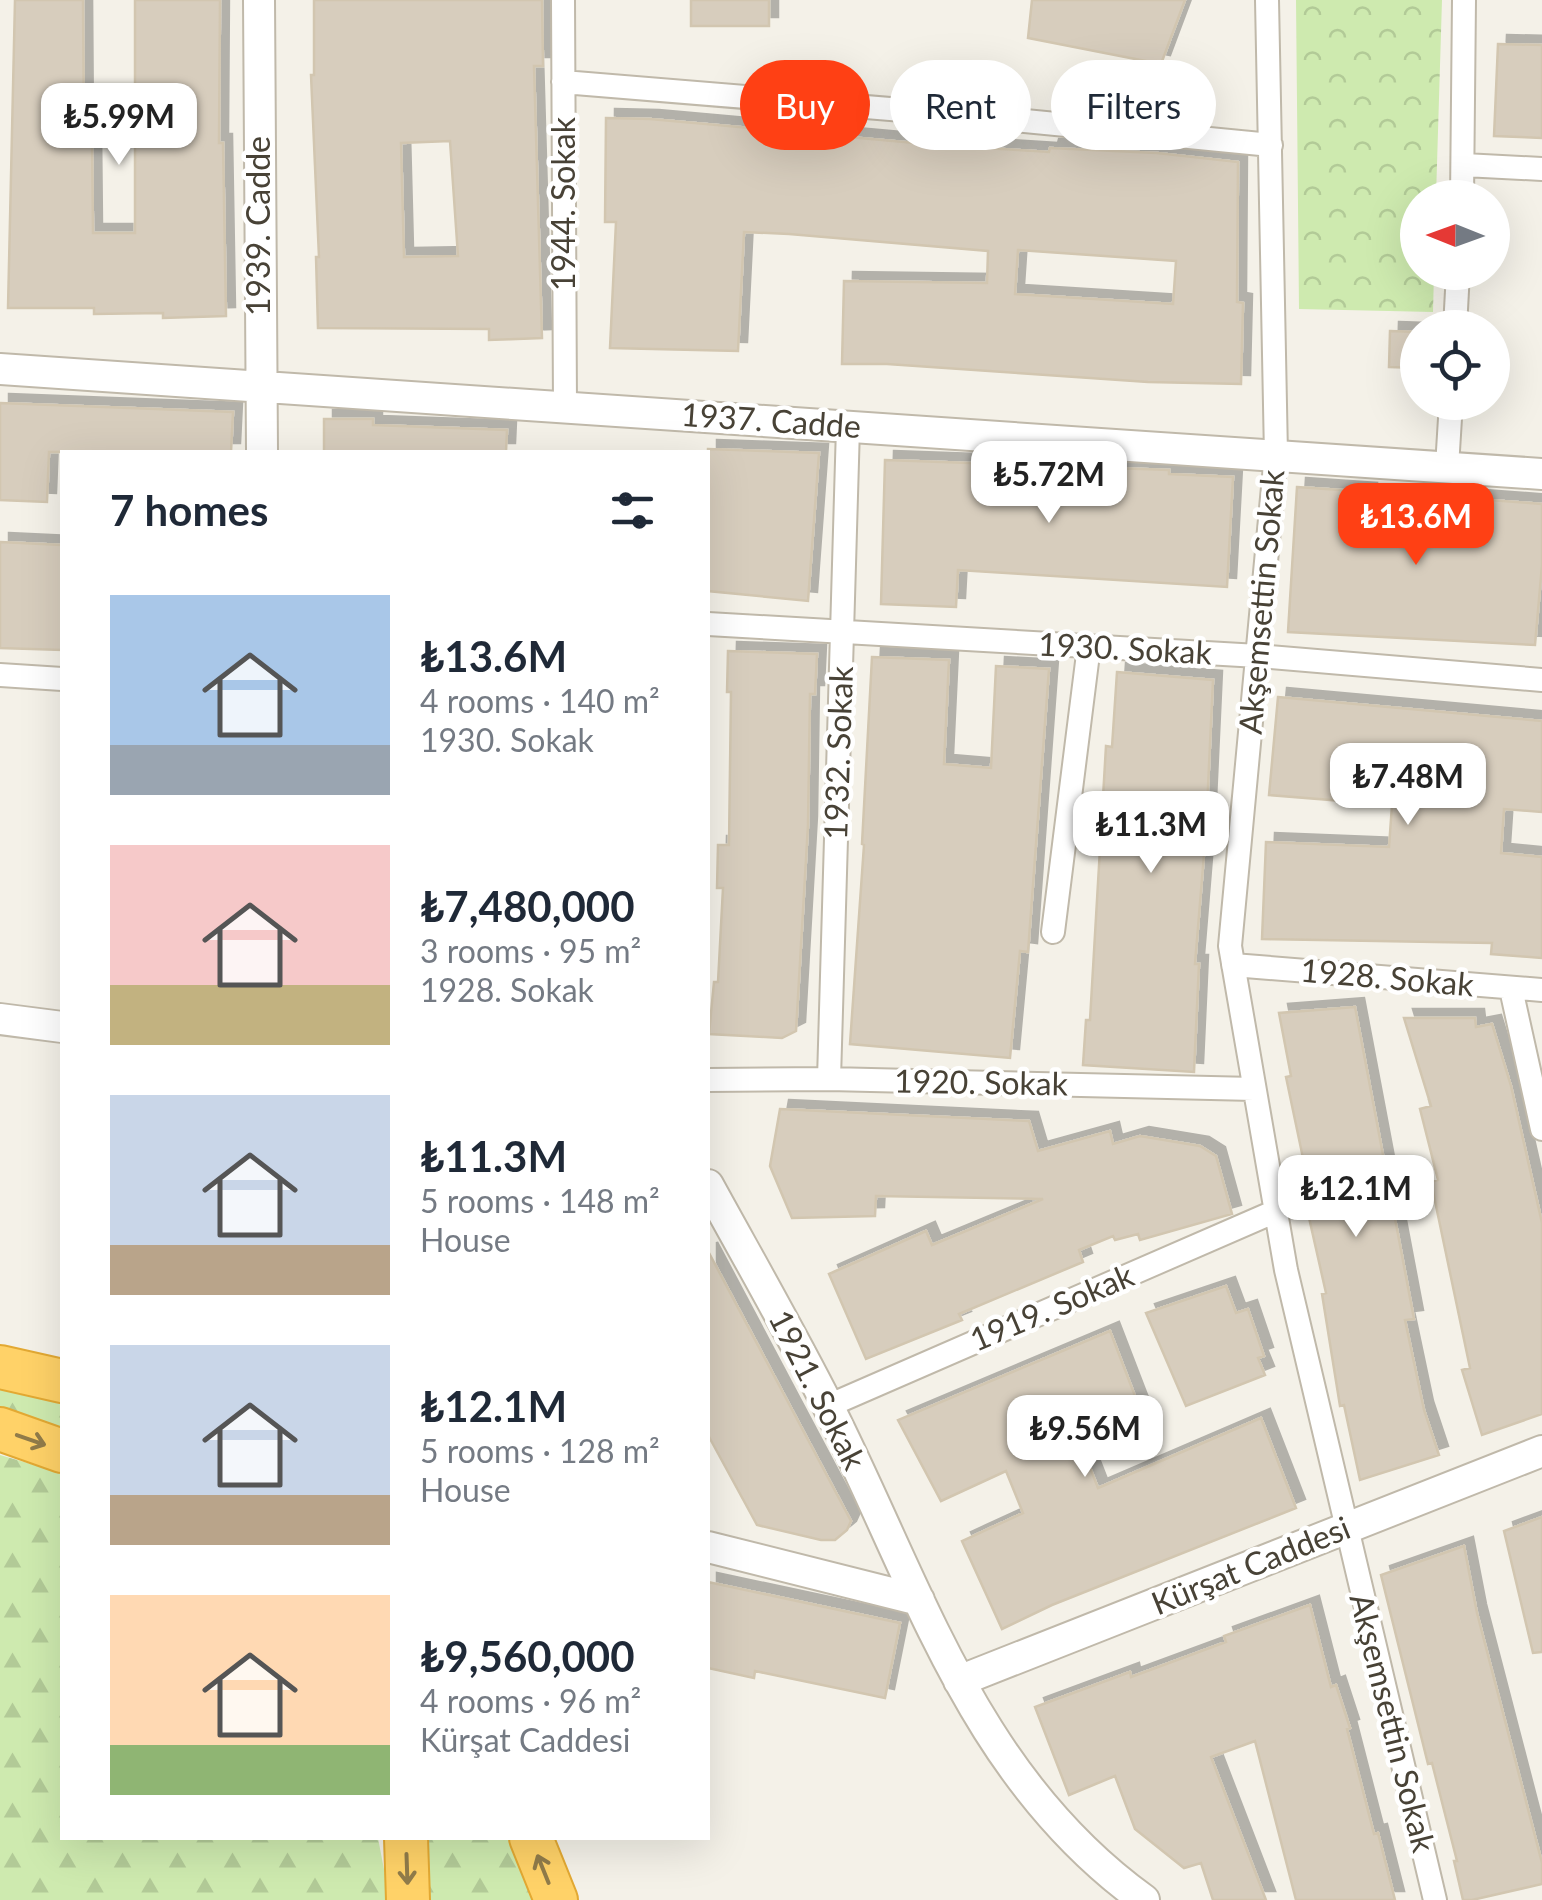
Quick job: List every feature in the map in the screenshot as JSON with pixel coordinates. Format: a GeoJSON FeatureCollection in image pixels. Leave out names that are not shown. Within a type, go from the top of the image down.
{"type":"FeatureCollection","features":[{"type":"Feature","properties":{"kind":"highway"},"geometry":{"type":"LineString","coordinates":[[0,1367],[60,1381]]}},
{"type":"Feature","properties":{"kind":"highway"},"geometry":{"type":"LineString","coordinates":[[0,1428],[60,1450]]}},
{"type":"Feature","properties":{"kind":"highway"},"geometry":{"type":"LineString","coordinates":[[406,1840],[408,1900]]}},
{"type":"Feature","properties":{"kind":"highway"},"geometry":{"type":"LineString","coordinates":[[532,1840],[556,1900]]}},
{"type":"Feature","properties":{"kind":"street","name":"1939. Cadde"},"geometry":{"type":"LineString","coordinates":[[259,0],[262,450]]}},
{"type":"Feature","properties":{"kind":"street","name":"1944. Sokak"},"geometry":{"type":"LineString","coordinates":[[563,0],[565,407]]}},
{"type":"Feature","properties":{"kind":"street","name":"Akşemsettin Sokak"},"geometry":{"type":"LineString","coordinates":[[1266,0],[1276,456],[1230,946],[1286,1270],[1435,1900]]}},
{"type":"Feature","properties":{"kind":"street"},"geometry":{"type":"LineString","coordinates":[[1463,180],[1464,0]]}},
{"type":"Feature","properties":{"kind":"street"},"geometry":{"type":"LineString","coordinates":[[564,82],[1272,145]]}},
{"type":"Feature","properties":{"kind":"street"},"geometry":{"type":"LineString","coordinates":[[1464,165],[1542,169]]}},
{"type":"Feature","properties":{"kind":"street","name":"1937. Cadde"},"geometry":{"type":"LineString","coordinates":[[0,369],[1542,474]]}},
{"type":"Feature","properties":{"kind":"street"},"geometry":{"type":"LineString","coordinates":[[1447,467],[1450,420]]}},
{"type":"Feature","properties":{"kind":"street","name":"1932. Sokak"},"geometry":{"type":"LineString","coordinates":[[829,1079],[848,426]]}},
{"type":"Feature","properties":{"kind":"street","name":"1930. Sokak"},"geometry":{"type":"LineString","coordinates":[[710,624],[1258,656],[1542,680]]}},
{"type":"Feature","properties":{"kind":"street"},"geometry":{"type":"LineString","coordinates":[[1053,932],[1089,646]]}},
{"type":"Feature","properties":{"kind":"street"},"geometry":{"type":"LineString","coordinates":[[0,675],[60,678]]}},
{"type":"Feature","properties":{"kind":"street","name":"1928. Sokak"},"geometry":{"type":"LineString","coordinates":[[1233,965],[1542,990]]}},
{"type":"Feature","properties":{"kind":"street"},"geometry":{"type":"LineString","coordinates":[[1511,989],[1542,1129]]}},
{"type":"Feature","properties":{"kind":"street"},"geometry":{"type":"LineString","coordinates":[[0,1019],[60,1027]]}},
{"type":"Feature","properties":{"kind":"street","name":"1920. Sokak"},"geometry":{"type":"LineString","coordinates":[[710,1080],[1254,1089]]}},
{"type":"Feature","properties":{"kind":"street","name":"1921. Sokak"},"geometry":{"type":"LineString","coordinates":[[710,1188],[828,1406],[959,1681],[1014,1773],[1084,1852],[1144,1900]]}},
{"type":"Feature","properties":{"kind":"street","name":"1919. Sokak"},"geometry":{"type":"LineString","coordinates":[[828,1406],[1276,1211]]}},
{"type":"Feature","properties":{"kind":"street","name":"Kürşat Caddesi"},"geometry":{"type":"LineString","coordinates":[[959,1681],[1542,1451]]}},
{"type":"Feature","properties":{"kind":"street"},"geometry":{"type":"LineString","coordinates":[[710,1548],[919,1600]]}},
{"type":"Feature","properties":{"kind":"green space"},"geometry":{"type":"Polygon","coordinates":[[[1296,0],[1442,0],[1437,180],[1400,180],[1400,290],[1434,290],[1433,310],[1299,309],[1296,0]]]}},
{"type":"Feature","properties":{"kind":"green space"},"geometry":{"type":"Polygon","coordinates":[[[0,1384],[60,1399],[60,1444],[0,1424],[0,1384]]]}},
{"type":"Feature","properties":{"kind":"green space"},"geometry":{"type":"Polygon","coordinates":[[[0,1455],[60,1472],[60,1840],[378,1840],[386,1880],[385,1900],[0,1900],[0,1455]]]}},
{"type":"Feature","properties":{"kind":"green space"},"geometry":{"type":"Polygon","coordinates":[[[424,1840],[512,1840],[538,1900],[421,1900],[424,1840]]]}},
{"type":"Feature","properties":{"kind":"building"},"geometry":{"type":"Polygon","coordinates":[[[15,0],[83,0],[84,139],[92,139],[93,233],[135,233],[135,0],[220,0],[219,143],[223,143],[226,316],[163,318],[163,313],[94,314],[94,308],[8,308],[15,0]]]}},
{"type":"Feature","properties":{"kind":"building"},"geometry":{"type":"Polygon","coordinates":[[[314,0],[542,0],[543,66],[534,66],[542,338],[489,340],[489,329],[318,328],[314,0]],[[450,141],[401,143],[404,257],[458,256],[450,141]]]}},
{"type":"Feature","properties":{"kind":"building"},"geometry":{"type":"Polygon","coordinates":[[[691,0],[769,0],[769,26],[691,26],[691,0]]]}},
{"type":"Feature","properties":{"kind":"building"},"geometry":{"type":"Polygon","coordinates":[[[1032,0],[1185,0],[1162,60],[1141,60],[1028,38],[1032,0]]]}},
{"type":"Feature","properties":{"kind":"building"},"geometry":{"type":"Polygon","coordinates":[[[1498,44],[1542,45],[1542,138],[1494,136],[1498,44]]]}},
{"type":"Feature","properties":{"kind":"building"},"geometry":{"type":"Polygon","coordinates":[[[606,118],[740,127],[740,150],[870,150],[870,139],[890,141],[890,150],[1049,152],[1050,148],[1238,162],[1237,302],[1243,303],[1241,384],[842,364],[844,281],[987,283],[988,251],[789,234],[744,232],[738,351],[610,348],[616,222],[605,222],[606,118]],[[1018,250],[1015,294],[1173,304],[1176,261],[1018,250]]]}},
{"type":"Feature","properties":{"kind":"building"},"geometry":{"type":"Polygon","coordinates":[[[1390,331],[1400,331],[1400,367],[1389,367],[1390,331]]]}},
{"type":"Feature","properties":{"kind":"building"},"geometry":{"type":"Polygon","coordinates":[[[0,403],[233,412],[231,450],[49,452],[47,502],[0,500],[0,403]]]}},
{"type":"Feature","properties":{"kind":"building"},"geometry":{"type":"Polygon","coordinates":[[[324,419],[373,419],[373,425],[507,430],[506,450],[324,450],[324,419]]]}},
{"type":"Feature","properties":{"kind":"building"},"geometry":{"type":"Polygon","coordinates":[[[708,450],[819,453],[808,601],[710,591],[708,450]]]}},
{"type":"Feature","properties":{"kind":"building"},"geometry":{"type":"Polygon","coordinates":[[[885,460],[1169,470],[1169,474],[1233,477],[1227,587],[958,570],[956,607],[881,604],[885,460]]]}},
{"type":"Feature","properties":{"kind":"building"},"geometry":{"type":"Polygon","coordinates":[[[1297,487],[1368,492],[1367,499],[1436,509],[1437,496],[1542,504],[1542,565],[1535,645],[1288,632],[1297,487]]]}},
{"type":"Feature","properties":{"kind":"building"},"geometry":{"type":"Polygon","coordinates":[[[0,542],[60,545],[60,650],[0,648],[0,542]]]}},
{"type":"Feature","properties":{"kind":"building"},"geometry":{"type":"Polygon","coordinates":[[[728,651],[817,654],[815,694],[810,694],[808,825],[796,1031],[782,1038],[710,1034],[714,982],[718,982],[723,888],[717,888],[718,845],[729,845],[731,692],[727,692],[728,651]]]}},
{"type":"Feature","properties":{"kind":"building"},"geometry":{"type":"Polygon","coordinates":[[[872,657],[949,660],[944,764],[991,768],[996,666],[1049,669],[1028,952],[1020,951],[1010,1058],[850,1044],[872,657]]]}},
{"type":"Feature","properties":{"kind":"building"},"geometry":{"type":"Polygon","coordinates":[[[1117,672],[1213,680],[1195,964],[1199,964],[1194,1072],[1083,1065],[1086,1020],[1090,1020],[1106,746],[1112,747],[1117,672]]]}},
{"type":"Feature","properties":{"kind":"building"},"geometry":{"type":"Polygon","coordinates":[[[1278,697],[1542,721],[1542,812],[1504,809],[1501,853],[1542,857],[1542,958],[1491,954],[1492,943],[1262,939],[1266,842],[1389,847],[1392,805],[1269,795],[1278,697]]]}},
{"type":"Feature","properties":{"kind":"building"},"geometry":{"type":"Polygon","coordinates":[[[1355,1007],[1414,1319],[1405,1320],[1424,1410],[1439,1455],[1360,1480],[1344,1405],[1340,1406],[1322,1294],[1326,1293],[1296,1160],[1303,1158],[1286,1077],[1291,1076],[1279,1013],[1355,1007]]]}},
{"type":"Feature","properties":{"kind":"building"},"geometry":{"type":"Polygon","coordinates":[[[1404,1018],[1475,1018],[1476,1027],[1492,1024],[1511,1086],[1542,1223],[1542,1414],[1482,1435],[1462,1370],[1470,1368],[1431,1182],[1438,1180],[1420,1109],[1431,1106],[1404,1018]]]}},
{"type":"Feature","properties":{"kind":"building"},"geometry":{"type":"Polygon","coordinates":[[[780,1109],[1029,1121],[1038,1151],[1110,1131],[1113,1144],[1140,1136],[1200,1146],[1216,1156],[1232,1214],[1140,1240],[1138,1234],[1115,1240],[1113,1236],[1079,1250],[1083,1262],[959,1314],[962,1320],[866,1359],[829,1274],[926,1231],[932,1245],[1043,1199],[876,1196],[875,1216],[792,1218],[770,1166],[780,1109]]]}},
{"type":"Feature","properties":{"kind":"building"},"geometry":{"type":"Polygon","coordinates":[[[710,1255],[851,1521],[835,1540],[757,1525],[710,1439],[710,1255]]]}},
{"type":"Feature","properties":{"kind":"building"},"geometry":{"type":"Polygon","coordinates":[[[1226,1286],[1236,1313],[1248,1309],[1264,1356],[1258,1358],[1265,1375],[1186,1406],[1146,1313],[1226,1286]]]}},
{"type":"Feature","properties":{"kind":"building"},"geometry":{"type":"Polygon","coordinates":[[[1110,1331],[1145,1422],[1082,1447],[1098,1488],[1261,1418],[1296,1508],[1052,1605],[1002,1629],[962,1541],[1023,1513],[1006,1471],[941,1501],[898,1420],[1110,1331]]]}},
{"type":"Feature","properties":{"kind":"building"},"geometry":{"type":"Polygon","coordinates":[[[1542,1517],[1542,1652],[1533,1653],[1504,1531],[1542,1517]]]}},
{"type":"Feature","properties":{"kind":"building"},"geometry":{"type":"Polygon","coordinates":[[[1464,1546],[1477,1613],[1542,1863],[1542,1884],[1472,1900],[1463,1900],[1457,1861],[1432,1763],[1428,1764],[1381,1575],[1464,1546]]]}},
{"type":"Feature","properties":{"kind":"building"},"geometry":{"type":"Polygon","coordinates":[[[710,1582],[900,1623],[885,1698],[755,1671],[754,1678],[710,1668],[710,1582]]]}},
{"type":"Feature","properties":{"kind":"building"},"geometry":{"type":"Polygon","coordinates":[[[1310,1605],[1331,1687],[1336,1685],[1350,1728],[1347,1729],[1374,1834],[1378,1833],[1395,1900],[1296,1900],[1255,1741],[1211,1757],[1266,1900],[1213,1900],[1201,1863],[1184,1868],[1135,1829],[1115,1776],[1069,1795],[1035,1707],[1226,1642],[1224,1636],[1310,1605]]]}}]}
